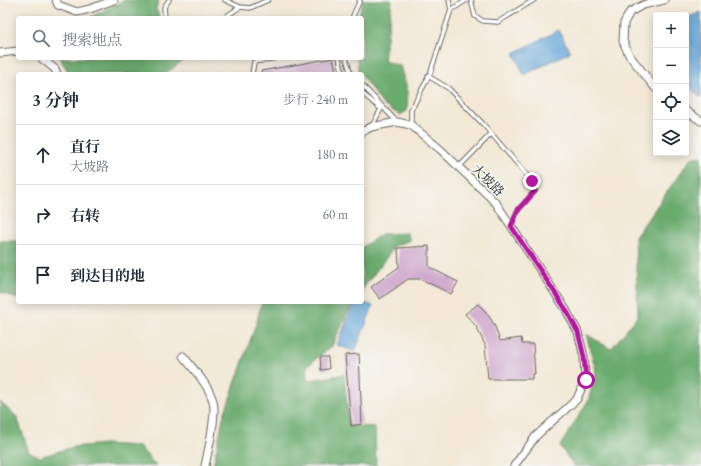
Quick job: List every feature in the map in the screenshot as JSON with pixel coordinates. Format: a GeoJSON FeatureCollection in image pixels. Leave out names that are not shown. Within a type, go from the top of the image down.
{"type":"FeatureCollection","features":[{"type":"Feature","properties":{"kind":"street"},"geometry":{"type":"LineString","coordinates":[[56,0],[58,5],[76,12],[90,9],[114,0]]}},
{"type":"Feature","properties":{"kind":"street"},"geometry":{"type":"LineString","coordinates":[[653,85],[629,55],[623,41],[624,23],[630,12],[643,3],[664,0]]}},
{"type":"Feature","properties":{"kind":"street"},"geometry":{"type":"LineString","coordinates":[[0,52],[16,51]]}},
{"type":"Feature","properties":{"kind":"street"},"geometry":{"type":"LineString","coordinates":[[44,60],[55,69],[56,72]]}},
{"type":"Feature","properties":{"kind":"street"},"geometry":{"type":"LineString","coordinates":[[689,112],[701,121]]}},
{"type":"Feature","properties":{"kind":"street","name":"大坡路"},"geometry":{"type":"LineString","coordinates":[[364,131],[371,127],[397,122],[411,125],[441,150],[496,203],[565,308],[578,332],[584,357],[586,380],[577,399],[536,436],[514,466]]}},
{"type":"Feature","properties":{"kind":"street"},"geometry":{"type":"LineString","coordinates":[[184,356],[205,385],[214,402],[214,414],[206,466]]}},
{"type":"Feature","properties":{"kind":"lane"},"geometry":{"type":"LineString","coordinates":[[165,16],[164,7],[168,0]]}},
{"type":"Feature","properties":{"kind":"lane"},"geometry":{"type":"LineString","coordinates":[[225,0],[240,7],[250,8],[268,0]]}},
{"type":"Feature","properties":{"kind":"lane"},"geometry":{"type":"LineString","coordinates":[[353,16],[360,0]]}},
{"type":"Feature","properties":{"kind":"lane"},"geometry":{"type":"LineString","coordinates":[[411,125],[411,110],[428,76],[451,10],[449,0]]}},
{"type":"Feature","properties":{"kind":"lane"},"geometry":{"type":"LineString","coordinates":[[451,10],[467,0]]}},
{"type":"Feature","properties":{"kind":"lane"},"geometry":{"type":"LineString","coordinates":[[470,0],[475,16],[483,21],[498,22],[534,0]]}},
{"type":"Feature","properties":{"kind":"lane"},"geometry":{"type":"LineString","coordinates":[[227,16],[240,7]]}},
{"type":"Feature","properties":{"kind":"lane"},"geometry":{"type":"LineString","coordinates":[[252,72],[254,62],[265,60]]}},
{"type":"Feature","properties":{"kind":"lane"},"geometry":{"type":"LineString","coordinates":[[340,60],[342,72]]}},
{"type":"Feature","properties":{"kind":"lane"},"geometry":{"type":"LineString","coordinates":[[347,60],[350,72]]}},
{"type":"Feature","properties":{"kind":"lane"},"geometry":{"type":"LineString","coordinates":[[428,76],[448,88],[532,181],[535,191],[518,210],[511,226]]}},
{"type":"Feature","properties":{"kind":"lane"},"geometry":{"type":"LineString","coordinates":[[364,87],[397,122]]}},
{"type":"Feature","properties":{"kind":"lane"},"geometry":{"type":"LineString","coordinates":[[364,95],[381,109],[371,127]]}},
{"type":"Feature","properties":{"kind":"lane"},"geometry":{"type":"LineString","coordinates":[[459,167],[491,134]]}},
{"type":"Feature","properties":{"kind":"green space"},"geometry":{"type":"Polygon","coordinates":[[[125,0],[159,0],[156,9],[159,16],[92,16],[125,0]]]}},
{"type":"Feature","properties":{"kind":"green space"},"geometry":{"type":"Polygon","coordinates":[[[363,0],[392,0],[384,61],[400,66],[408,91],[407,111],[400,115],[383,105],[364,79],[364,72],[358,71],[357,60],[364,60],[364,16],[359,16],[363,0]]]}},
{"type":"Feature","properties":{"kind":"green space"},"geometry":{"type":"Polygon","coordinates":[[[60,60],[183,60],[168,72],[69,72],[60,60]]]}},
{"type":"Feature","properties":{"kind":"green space"},"geometry":{"type":"Polygon","coordinates":[[[701,156],[701,466],[574,466],[560,446],[588,401],[596,371],[586,334],[611,349],[638,316],[635,237],[691,158],[701,156]]]}},
{"type":"Feature","properties":{"kind":"green space"},"geometry":{"type":"Polygon","coordinates":[[[407,233],[410,240],[395,246],[364,287],[364,246],[382,234],[407,233]]]}},
{"type":"Feature","properties":{"kind":"green space"},"geometry":{"type":"Polygon","coordinates":[[[0,241],[16,241],[16,298],[0,292],[0,241]]]}},
{"type":"Feature","properties":{"kind":"green space"},"geometry":{"type":"Polygon","coordinates":[[[261,304],[352,304],[332,346],[307,366],[307,381],[344,374],[349,426],[375,427],[376,466],[213,466],[223,418],[256,324],[261,304]]]}},
{"type":"Feature","properties":{"kind":"green space"},"geometry":{"type":"Polygon","coordinates":[[[0,402],[17,417],[29,452],[40,457],[72,447],[104,444],[139,446],[156,466],[0,466],[0,402]]]}},
{"type":"Feature","properties":{"kind":"water"},"geometry":{"type":"Polygon","coordinates":[[[701,12],[701,98],[689,87],[689,17],[701,12]]]}},
{"type":"Feature","properties":{"kind":"water"},"geometry":{"type":"Polygon","coordinates":[[[559,30],[570,52],[524,75],[514,53],[559,30]]]}},
{"type":"Feature","properties":{"kind":"water"},"geometry":{"type":"Polygon","coordinates":[[[364,303],[373,306],[355,352],[337,345],[353,304],[364,304],[364,303]]]}},
{"type":"Feature","properties":{"kind":"building"},"geometry":{"type":"Polygon","coordinates":[[[322,60],[334,60],[336,70],[329,72],[261,71],[322,60]]]}},
{"type":"Feature","properties":{"kind":"building"},"geometry":{"type":"Polygon","coordinates":[[[429,246],[429,267],[458,282],[451,294],[421,279],[408,279],[380,299],[371,287],[399,267],[398,248],[429,246]]]}},
{"type":"Feature","properties":{"kind":"building"},"geometry":{"type":"Polygon","coordinates":[[[478,304],[486,312],[494,324],[500,341],[521,338],[522,344],[533,344],[535,374],[532,374],[532,379],[488,379],[485,345],[476,326],[465,314],[478,304]]]}},
{"type":"Feature","properties":{"kind":"building"},"geometry":{"type":"Polygon","coordinates":[[[359,354],[362,424],[351,426],[345,355],[359,354]]]}},
{"type":"Feature","properties":{"kind":"building"},"geometry":{"type":"Polygon","coordinates":[[[320,357],[328,357],[329,369],[321,370],[320,357]]]}},
{"type":"Feature","properties":{"kind":"route"},"geometry":{"type":"LineString","coordinates":[[532,181],[535,191],[518,210],[511,226],[565,308],[578,332],[584,357],[586,380]]}}]}
